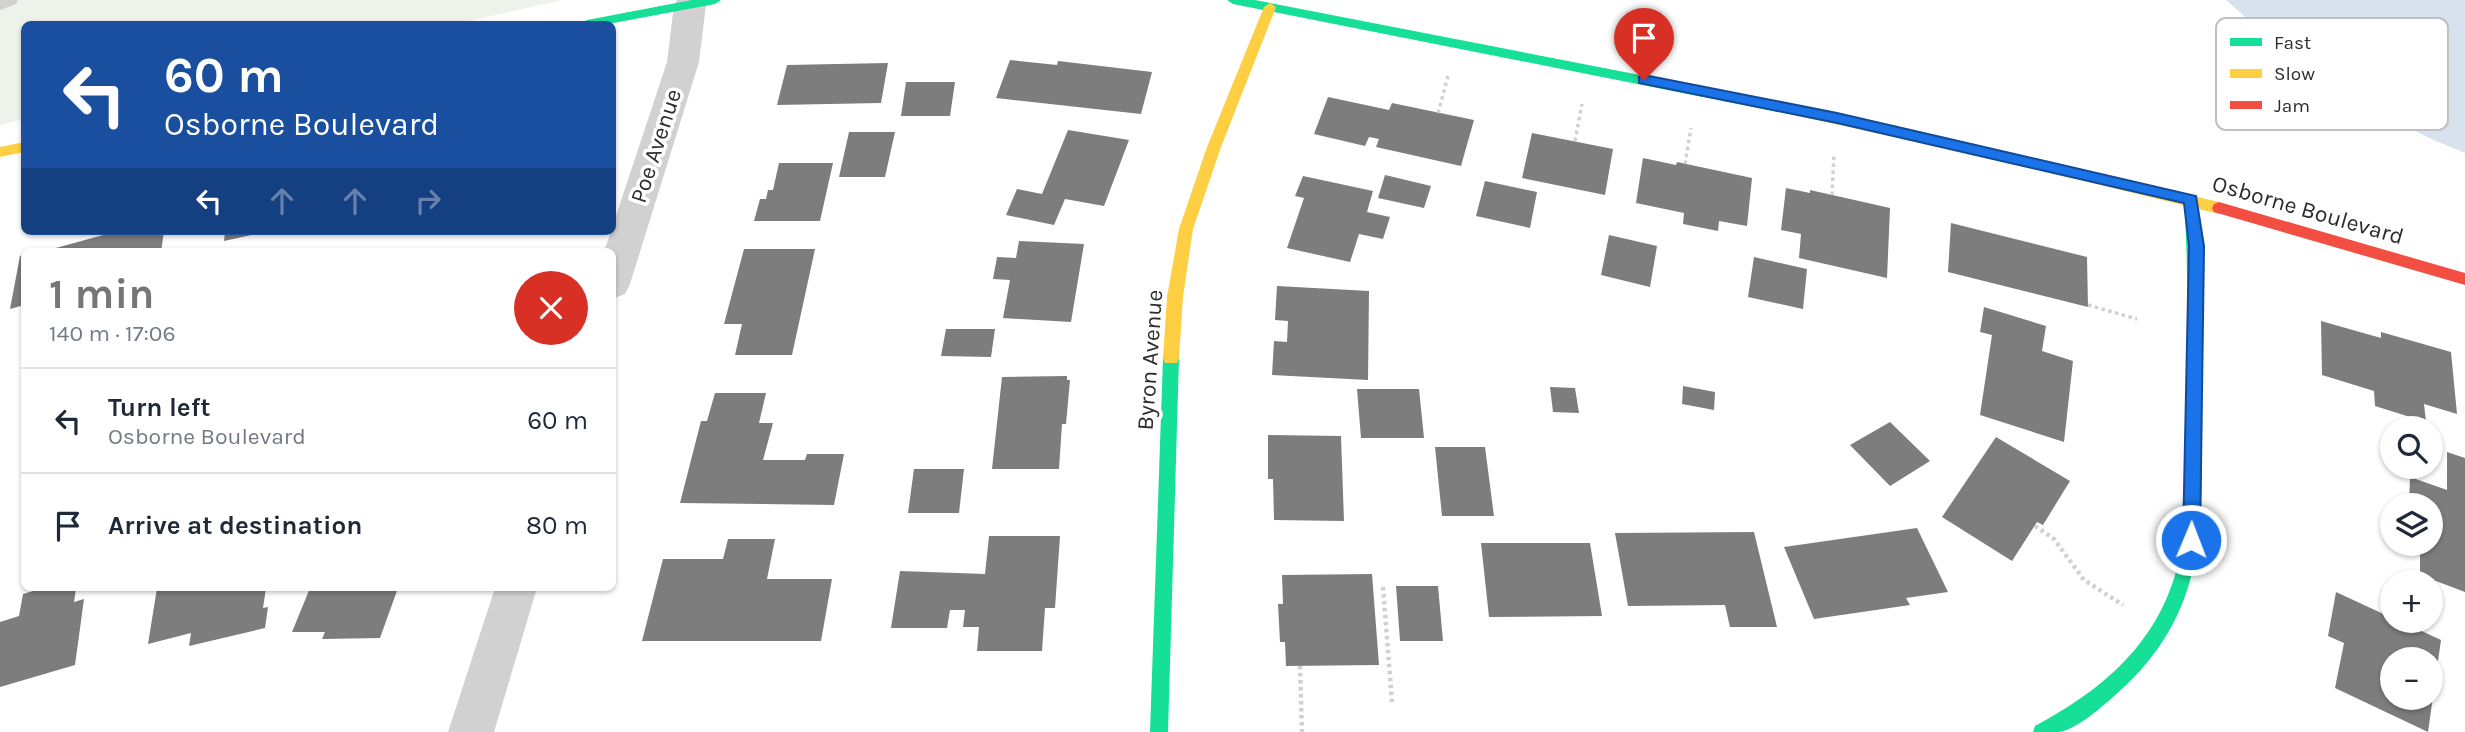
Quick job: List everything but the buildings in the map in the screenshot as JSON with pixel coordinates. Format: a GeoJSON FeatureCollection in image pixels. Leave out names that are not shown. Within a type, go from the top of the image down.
{"type":"FeatureCollection","features":[{"type":"Feature","properties":{"kind":"street","name":"Osborne Boulevard"},"geometry":{"type":"LineString","coordinates":[[1233,0],[1837,118],[2191,200],[2465,279]]}},
{"type":"Feature","properties":{"kind":"street"},"geometry":{"type":"LineString","coordinates":[[603,21],[702,2]]}},
{"type":"Feature","properties":{"kind":"street","name":"Poe Avenue"},"geometry":{"type":"LineString","coordinates":[[616,272],[702,2]]}},
{"type":"Feature","properties":{"kind":"street","name":"Byron Avenue"},"geometry":{"type":"LineString","coordinates":[[1159,732],[1168,401],[1175,297],[1186,229],[1214,147],[1270,7]]}},
{"type":"Feature","properties":{"kind":"street"},"geometry":{"type":"LineString","coordinates":[[0,152],[21,148]]}},
{"type":"Feature","properties":{"kind":"street"},"geometry":{"type":"LineString","coordinates":[[2042,732],[2085,710],[2118,684],[2145,656],[2162,627],[2185,576],[2191,540],[2196,246],[2191,200]]}},
{"type":"Feature","properties":{"kind":"street"},"geometry":{"type":"LineString","coordinates":[[471,732],[515,591]]}},
{"type":"Feature","properties":{"kind":"lane"},"geometry":{"type":"LineString","coordinates":[[0,4],[9,0]]}},
{"type":"Feature","properties":{"kind":"path"},"geometry":{"type":"LineString","coordinates":[[1685,164],[1691,128]]}},
{"type":"Feature","properties":{"kind":"path"},"geometry":{"type":"LineString","coordinates":[[2088,305],[2137,318]]}},
{"type":"Feature","properties":{"kind":"path"},"geometry":{"type":"LineString","coordinates":[[2035,526],[2050,533],[2075,571],[2099,591],[2162,627]]}},
{"type":"Feature","properties":{"kind":"path"},"geometry":{"type":"LineString","coordinates":[[1383,587],[1392,702]]}},
{"type":"Feature","properties":{"kind":"path"},"geometry":{"type":"LineString","coordinates":[[1300,666],[1302,732]]}},
{"type":"Feature","properties":{"kind":"shaded area"},"geometry":{"type":"Polygon","coordinates":[[[0,0],[563,0],[468,21],[21,21],[21,120],[0,125],[0,0]]]}},
{"type":"Feature","properties":{"kind":"shaded area"},"geometry":{"type":"Polygon","coordinates":[[[2226,0],[2465,0],[2465,153],[2414,130],[2448,130],[2448,18],[2246,18],[2226,0]]]}},
{"type":"Feature","properties":{"kind":"traffic: fast"},"geometry":{"type":"LineString","coordinates":[[603,21],[715,0]]}},
{"type":"Feature","properties":{"kind":"traffic: fast"},"geometry":{"type":"LineString","coordinates":[[1233,0],[1794,110]]}},
{"type":"Feature","properties":{"kind":"traffic: fast"},"geometry":{"type":"LineString","coordinates":[[2042,732],[2097,699],[2142,656],[2175,603],[2185,573],[2193,524],[2194,492],[2195,280],[2191,200]]}},
{"type":"Feature","properties":{"kind":"traffic: fast"},"geometry":{"type":"LineString","coordinates":[[1159,732],[1171,358]]}},
{"type":"Feature","properties":{"kind":"traffic: slow"},"geometry":{"type":"LineString","coordinates":[[1171,358],[1175,297],[1186,229],[1214,147],[1270,7]]}},
{"type":"Feature","properties":{"kind":"traffic: slow"},"geometry":{"type":"LineString","coordinates":[[1794,110],[1974,149],[2219,208]]}},
{"type":"Feature","properties":{"kind":"traffic: slow"},"geometry":{"type":"LineString","coordinates":[[0,152],[21,148]]}},
{"type":"Feature","properties":{"kind":"traffic: jam"},"geometry":{"type":"LineString","coordinates":[[2219,208],[2465,279]]}},
{"type":"Feature","properties":{"kind":"route"},"geometry":{"type":"LineString","coordinates":[[1644,80],[1837,118],[2191,200],[2196,246],[2191,540]]}}]}
